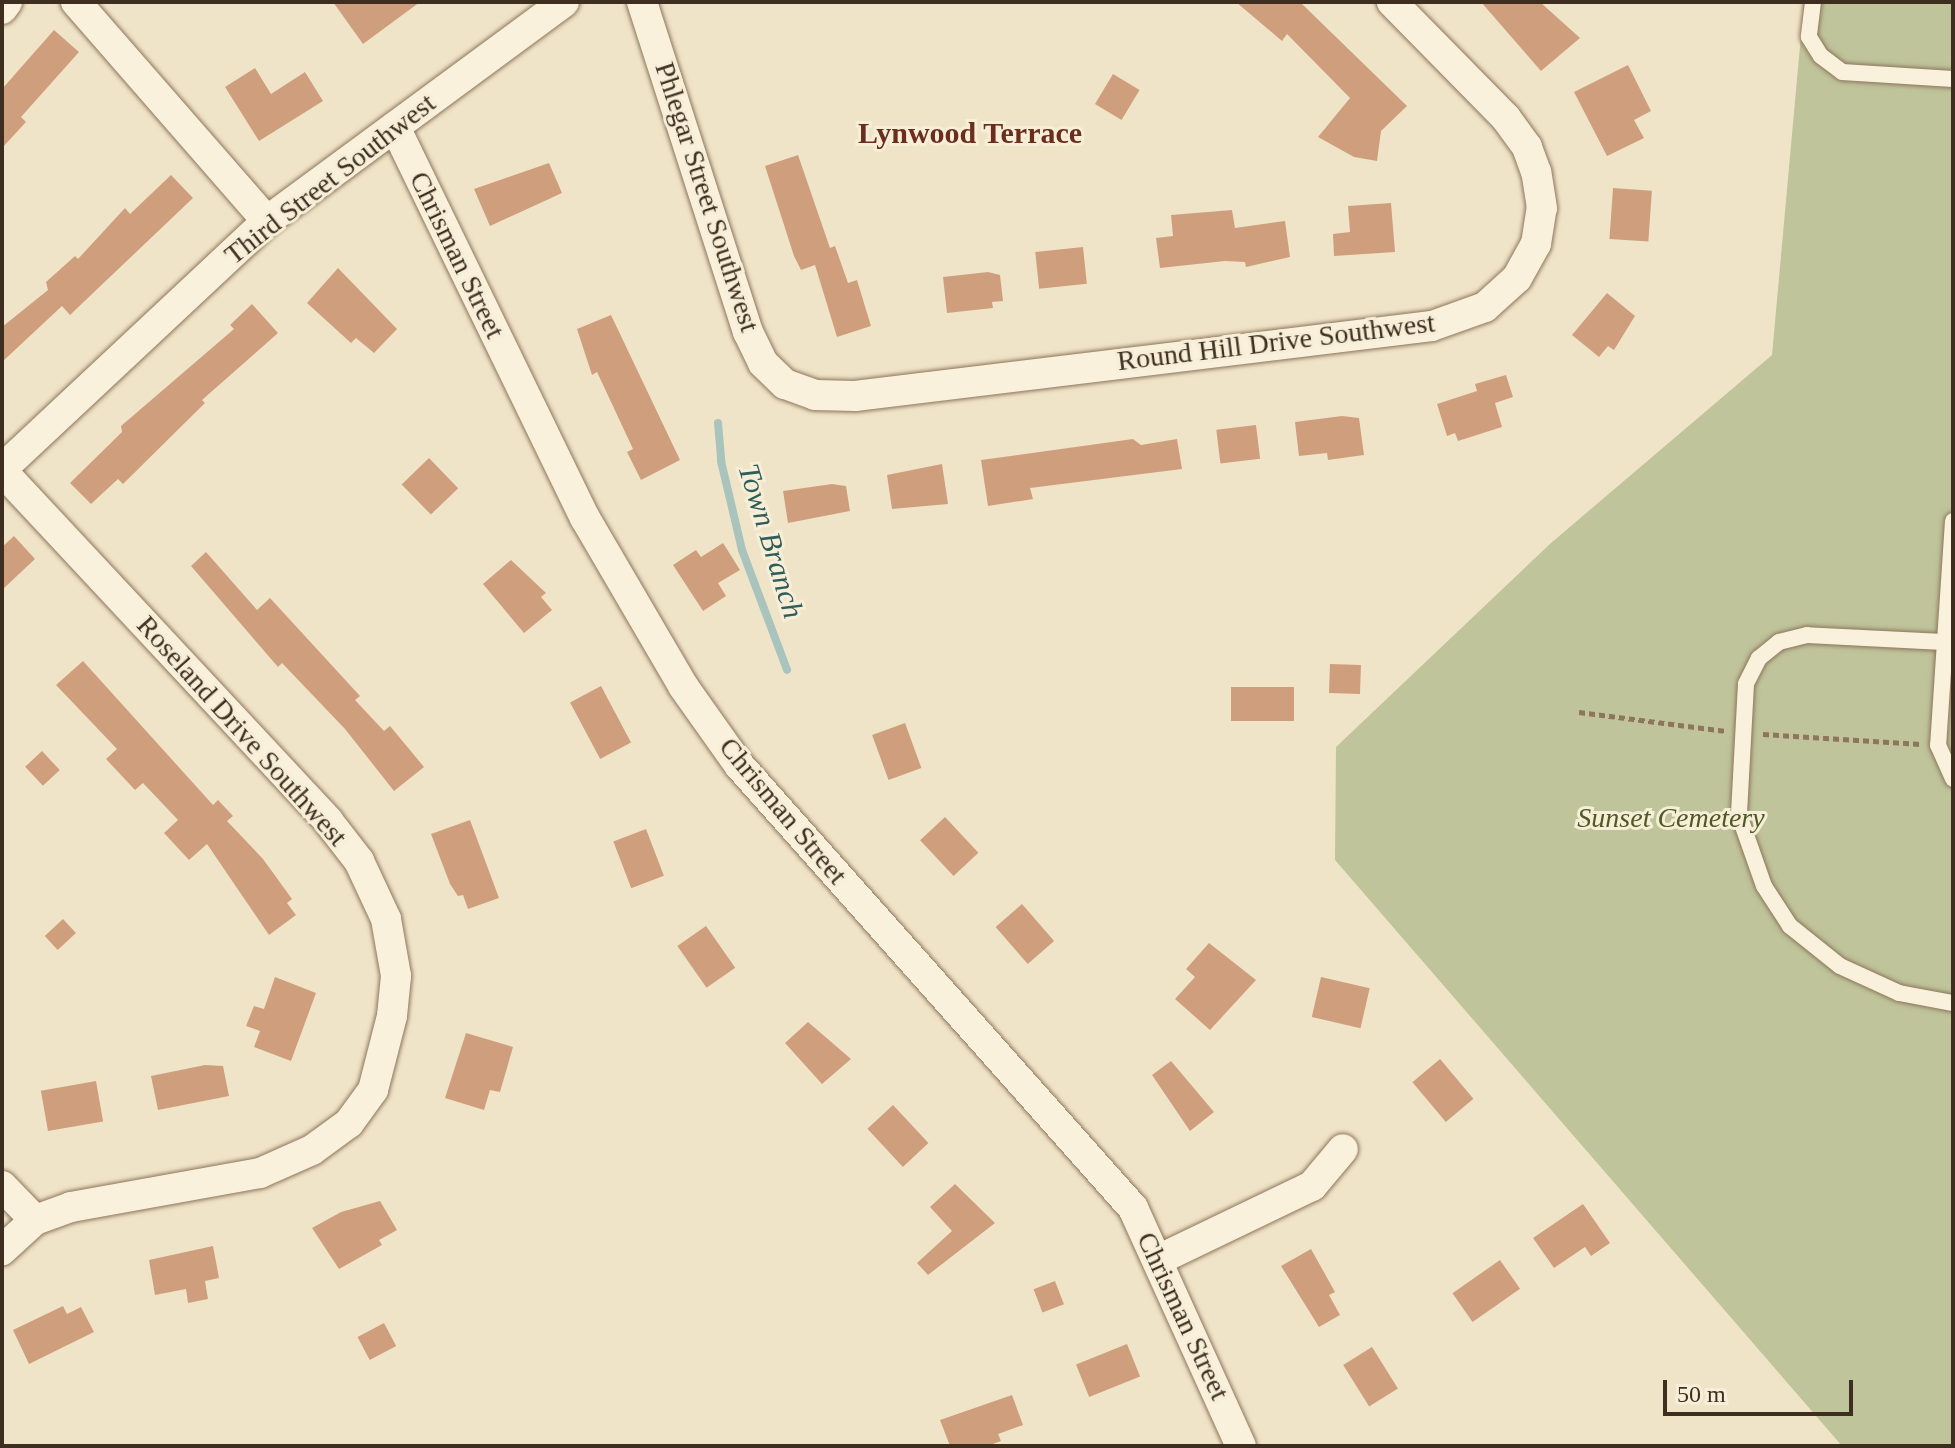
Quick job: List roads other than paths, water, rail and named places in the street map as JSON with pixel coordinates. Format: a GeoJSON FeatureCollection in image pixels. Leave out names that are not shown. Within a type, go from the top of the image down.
{"type":"FeatureCollection","features":[{"type":"Feature","properties":{"kind":"street"},"geometry":{"type":"LineString","coordinates":[[2,9],[7,2]]}},
{"type":"Feature","properties":{"kind":"street"},"geometry":{"type":"LineString","coordinates":[[76,2],[267,221]]}},
{"type":"Feature","properties":{"kind":"street","name":"Third Street Southwest"},"geometry":{"type":"LineString","coordinates":[[2,470],[267,221],[564,2]]}},
{"type":"Feature","properties":{"kind":"street","name":"Phlegar Street Southwest"},"geometry":{"type":"LineString","coordinates":[[642,2],[748,332],[763,363],[785,384]]}},
{"type":"Feature","properties":{"kind":"street","name":"Round Hill Drive Southwest"},"geometry":{"type":"LineString","coordinates":[[785,384],[815,395],[855,396],[1432,326],[1485,307],[1517,278],[1536,244],[1542,208],[1536,172],[1527,147],[1506,118],[1392,2]]}},
{"type":"Feature","properties":{"kind":"street","name":"Chrisman Street"},"geometry":{"type":"LineString","coordinates":[[395,127],[585,518],[683,686],[739,765],[1133,1208],[1160,1259],[1237,1445]]}},
{"type":"Feature","properties":{"kind":"street","name":"Roseland Drive Southwest"},"geometry":{"type":"LineString","coordinates":[[2,470],[328,821],[359,861],[386,919],[396,976],[389,1028],[373,1090],[349,1123],[312,1150],[260,1173],[71,1207],[35,1220]]}},
{"type":"Feature","properties":{"kind":"street"},"geometry":{"type":"LineString","coordinates":[[1160,1259],[1312,1186],[1343,1149]]}},
{"type":"Feature","properties":{"kind":"street"},"geometry":{"type":"LineString","coordinates":[[2,1186],[35,1220],[2,1250]]}},
{"type":"Feature","properties":{"kind":"lane"},"geometry":{"type":"LineString","coordinates":[[1813,2],[1809,37],[1821,56],[1842,72],[1953,79]]}},
{"type":"Feature","properties":{"kind":"lane"},"geometry":{"type":"LineString","coordinates":[[1953,521],[1938,745],[1953,779]]}},
{"type":"Feature","properties":{"kind":"lane"},"geometry":{"type":"LineString","coordinates":[[1947,634],[1807,635],[1779,642],[1759,658],[1746,684],[1740,733],[1739,815],[1764,886],[1790,926],[1840,966],[1899,993],[1953,1003]]}},
{"type":"Feature","properties":{"kind":"waterway","name":"Town Branch"},"geometry":{"type":"LineString","coordinates":[[718,423],[721,461],[742,550],[787,670]]}},
{"type":"Feature","properties":{"kind":"district","name":"Lynwood Terrace"},"geometry":{"type":"Point","coordinates":[970,133]}},
{"type":"Feature","properties":{"kind":"park label","name":"Sunset Cemetery"},"geometry":{"type":"Point","coordinates":[1671,818]}}]}
